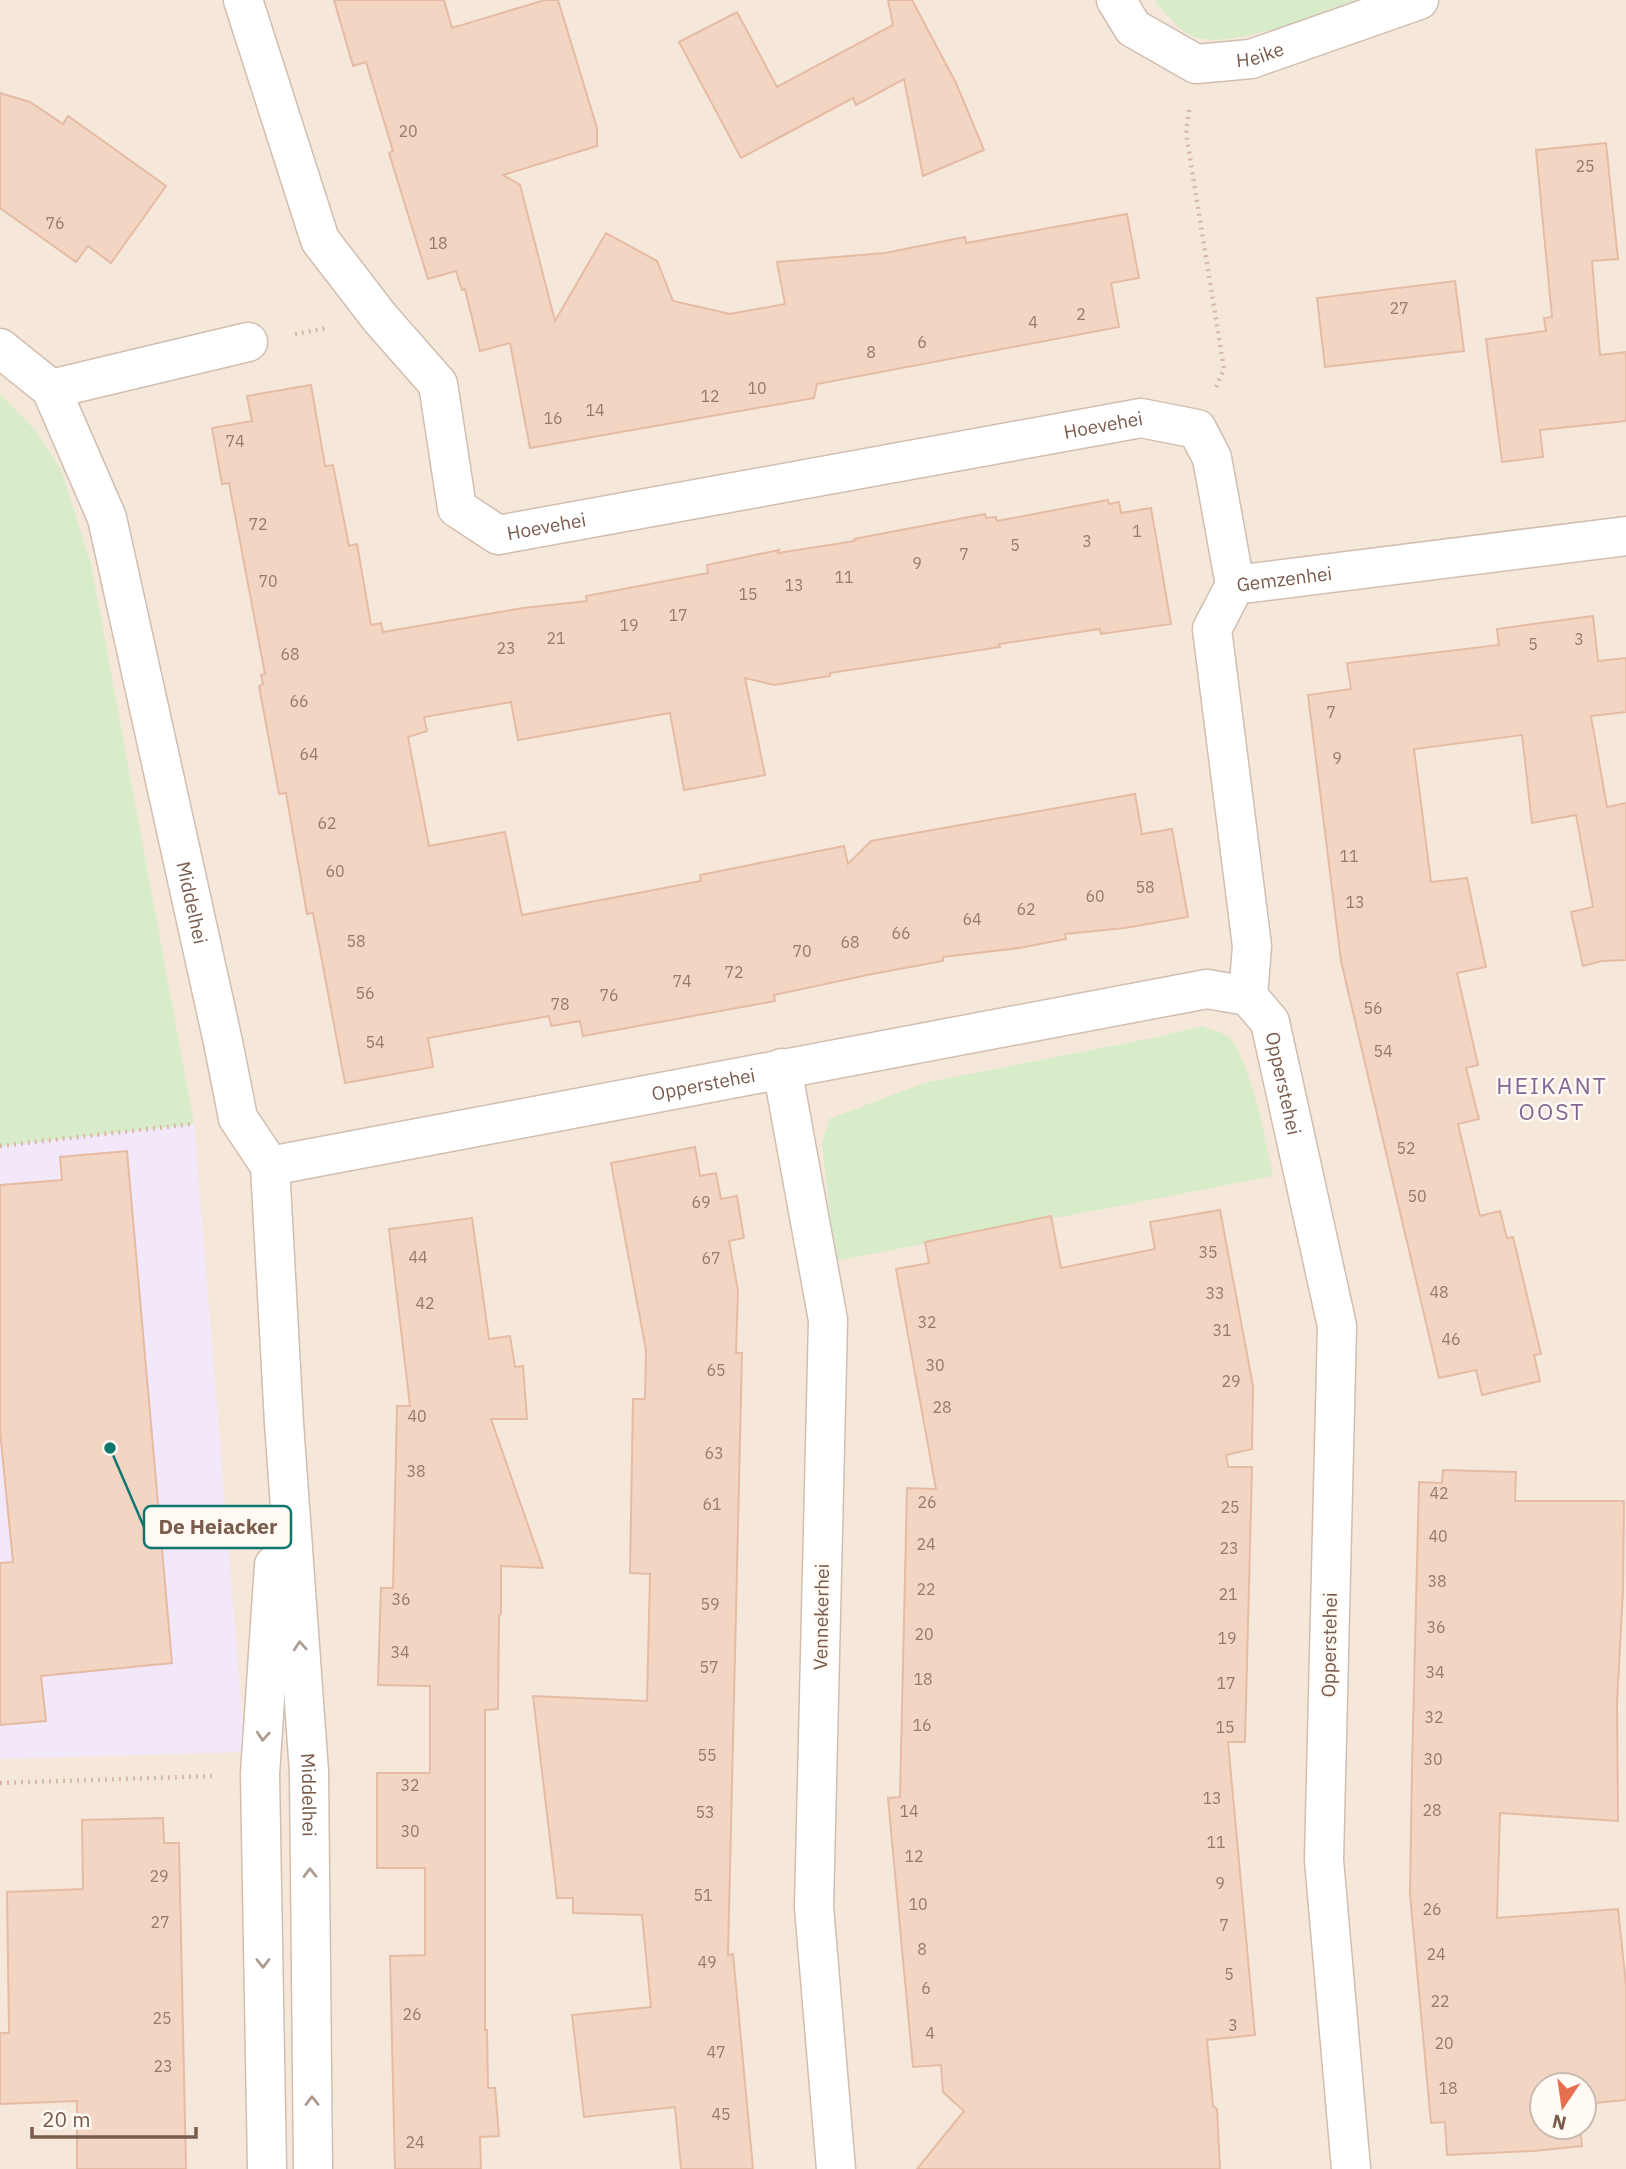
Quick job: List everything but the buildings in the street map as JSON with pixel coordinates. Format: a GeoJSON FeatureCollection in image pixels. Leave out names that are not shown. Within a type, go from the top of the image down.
{"type":"FeatureCollection","features":[{"type":"Feature","properties":{"kind":"street","name":"Hoevehei"},"geometry":{"type":"LineString","coordinates":[[243,0],[320,240],[380,318],[438,384],[457,508],[498,535],[1141,418],[1197,429]]}},
{"type":"Feature","properties":{"kind":"street"},"geometry":{"type":"LineString","coordinates":[[1116,0],[1133,28],[1196,64]]}},
{"type":"Feature","properties":{"kind":"street","name":"Heike"},"geometry":{"type":"LineString","coordinates":[[1196,64],[1251,59],[1419,0]]}},
{"type":"Feature","properties":{"kind":"street"},"geometry":{"type":"LineString","coordinates":[[51,389],[248,342]]}},
{"type":"Feature","properties":{"kind":"street","name":"Middelhei"},"geometry":{"type":"LineString","coordinates":[[0,348],[51,389],[107,517],[238,1118],[270,1166],[284,1423],[309,1772],[313,2169]]}},
{"type":"Feature","properties":{"kind":"street"},"geometry":{"type":"LineString","coordinates":[[1197,429],[1212,458],[1235,585]]}},
{"type":"Feature","properties":{"kind":"street","name":"Gemzenhei"},"geometry":{"type":"LineString","coordinates":[[1248,996],[1252,946],[1212,629],[1235,585],[1626,536]]}},
{"type":"Feature","properties":{"kind":"street","name":"Opperstehei"},"geometry":{"type":"LineString","coordinates":[[270,1166],[1207,989],[1248,996],[1270,1022],[1337,1326],[1324,1860],[1351,2169]]}},
{"type":"Feature","properties":{"kind":"street","name":"Vennekerhei"},"geometry":{"type":"LineString","coordinates":[[782,1068],[828,1320],[814,1907],[836,2169]]}},
{"type":"Feature","properties":{"kind":"street","name":"Middelhei"},"geometry":{"type":"LineString","coordinates":[[267,2169],[260,1774],[284,1423]]}},
{"type":"Feature","properties":{"kind":"path"},"geometry":{"type":"LineString","coordinates":[[1196,64],[1186,133],[1224,369],[1197,429]]}},
{"type":"Feature","properties":{"kind":"path"},"geometry":{"type":"LineString","coordinates":[[248,342],[380,318]]}},
{"type":"Feature","properties":{"kind":"path"},"geometry":{"type":"LineString","coordinates":[[0,1146],[238,1118]]}},
{"type":"Feature","properties":{"kind":"path"},"geometry":{"type":"LineString","coordinates":[[0,1783],[260,1774]]}},
{"type":"Feature","properties":{"kind":"shaded area"},"geometry":{"type":"Polygon","coordinates":[[[0,0],[1626,0],[1626,2169],[0,2169],[0,0]]]}},
{"type":"Feature","properties":{"kind":"shaded area"},"geometry":{"type":"Polygon","coordinates":[[[194,1124],[245,1752],[0,1759],[0,1145],[194,1124]]]}},
{"type":"Feature","properties":{"kind":"green space"},"geometry":{"type":"Polygon","coordinates":[[[1154,0],[1359,0],[1298,22],[1247,36],[1203,39],[1188,34],[1174,23],[1154,0]]]}},
{"type":"Feature","properties":{"kind":"green space"},"geometry":{"type":"Polygon","coordinates":[[[0,394],[37,432],[62,472],[91,564],[194,1124],[0,1146],[0,394]]]}},
{"type":"Feature","properties":{"kind":"green space"},"geometry":{"type":"Polygon","coordinates":[[[1201,1026],[1227,1036],[1235,1045],[1256,1101],[1273,1176],[835,1261],[822,1143],[829,1119],[924,1083],[1201,1026]]]}},
{"type":"Feature","properties":{"kind":"place","name":"De Heiacker"},"geometry":{"type":"Point","coordinates":[110,1448]}},
{"type":"Feature","properties":{"kind":"district","name":"HEIKANT OOST"},"geometry":{"type":"Point","coordinates":[1552,1099]}}]}
